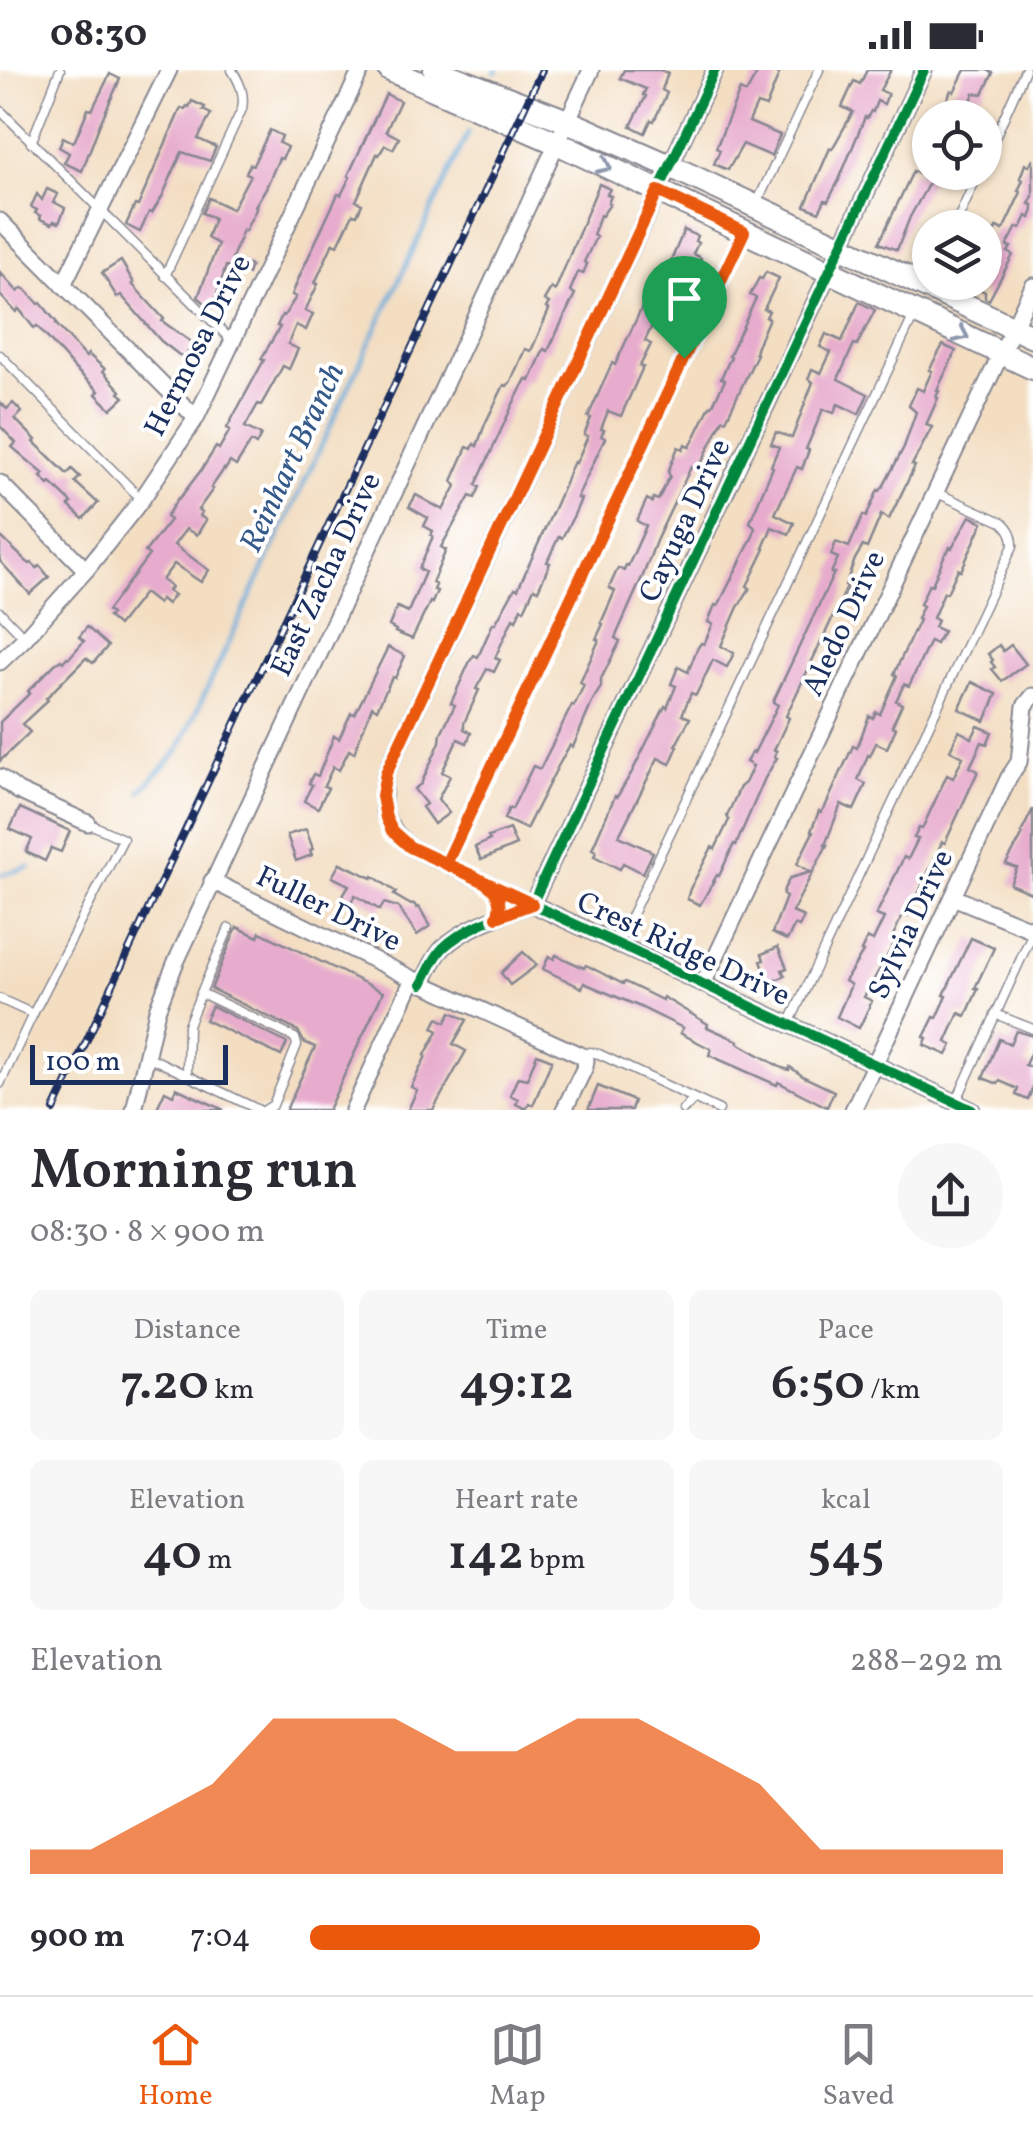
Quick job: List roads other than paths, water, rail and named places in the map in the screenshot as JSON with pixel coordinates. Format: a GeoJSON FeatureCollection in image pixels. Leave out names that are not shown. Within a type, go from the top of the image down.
{"type":"FeatureCollection","features":[{"type":"Feature","properties":{"kind":"main road"},"geometry":{"type":"LineString","coordinates":[[390,70],[521,116],[567,120],[912,277]]}},
{"type":"Feature","properties":{"kind":"main road"},"geometry":{"type":"LineString","coordinates":[[435,70],[470,79],[557,143],[1033,368]]}},
{"type":"Feature","properties":{"kind":"main road"},"geometry":{"type":"LineString","coordinates":[[960,300],[1023,332]]}},
{"type":"Feature","properties":{"kind":"street"},"geometry":{"type":"LineString","coordinates":[[64,285],[169,70]]}},
{"type":"Feature","properties":{"kind":"street","name":"Hermosa Drive"},"geometry":{"type":"LineString","coordinates":[[0,662],[86,570],[142,499],[196,418],[361,70]]}},
{"type":"Feature","properties":{"kind":"street","name":"East Zacha Drive"},"geometry":{"type":"LineString","coordinates":[[137,1109],[157,1010],[174,964],[590,70]]}},
{"type":"Feature","properties":{"kind":"street"},"geometry":{"type":"LineString","coordinates":[[658,191],[715,70]]}},
{"type":"Feature","properties":{"kind":"street","name":"Cayuga Drive"},"geometry":{"type":"LineString","coordinates":[[532,904],[924,70]]}},
{"type":"Feature","properties":{"kind":"street","name":"Crest Ridge Drive"},"geometry":{"type":"LineString","coordinates":[[658,191],[386,773],[382,796],[386,818],[392,831],[410,847],[972,1110]]}},
{"type":"Feature","properties":{"kind":"street"},"geometry":{"type":"LineString","coordinates":[[0,222],[196,418]]}},
{"type":"Feature","properties":{"kind":"street","name":"Aledo Drive"},"geometry":{"type":"LineString","coordinates":[[703,984],[1000,353],[1023,332],[1033,286]]}},
{"type":"Feature","properties":{"kind":"street"},"geometry":{"type":"LineString","coordinates":[[0,483],[86,570]]}},
{"type":"Feature","properties":{"kind":"street","name":"Sylvia Drive"},"geometry":{"type":"LineString","coordinates":[[853,1110],[1009,777],[1026,758],[1026,706],[1033,696]]}},
{"type":"Feature","properties":{"kind":"street"},"geometry":{"type":"LineString","coordinates":[[0,777],[18,792],[88,822]]}},
{"type":"Feature","properties":{"kind":"street","name":"Fuller Drive"},"geometry":{"type":"LineString","coordinates":[[212,881],[583,1057]]}},
{"type":"Feature","properties":{"kind":"street"},"geometry":{"type":"LineString","coordinates":[[491,885],[501,907],[497,917]]}},
{"type":"Feature","properties":{"kind":"street"},"geometry":{"type":"LineString","coordinates":[[953,896],[1033,931]]}},
{"type":"Feature","properties":{"kind":"street"},"geometry":{"type":"LineString","coordinates":[[353,1110],[418,982],[441,950],[497,917],[532,904]]}},
{"type":"Feature","properties":{"kind":"street"},"geometry":{"type":"LineString","coordinates":[[564,1110],[585,1067],[583,1057]]}},
{"type":"Feature","properties":{"kind":"lane"},"geometry":{"type":"LineString","coordinates":[[31,143],[60,70]]}},
{"type":"Feature","properties":{"kind":"lane"},"geometry":{"type":"LineString","coordinates":[[165,276],[242,109],[242,90],[232,70]]}},
{"type":"Feature","properties":{"kind":"lane"},"geometry":{"type":"LineString","coordinates":[[755,206],[819,70]]}},
{"type":"Feature","properties":{"kind":"lane"},"geometry":{"type":"LineString","coordinates":[[1002,121],[1024,70]]}},
{"type":"Feature","properties":{"kind":"lane"},"geometry":{"type":"LineString","coordinates":[[0,110],[234,343]]}},
{"type":"Feature","properties":{"kind":"lane"},"geometry":{"type":"LineString","coordinates":[[446,864],[744,232]]}},
{"type":"Feature","properties":{"kind":"lane"},"geometry":{"type":"LineString","coordinates":[[618,944],[915,313]]}},
{"type":"Feature","properties":{"kind":"lane"},"geometry":{"type":"LineString","coordinates":[[0,355],[142,499]]}},
{"type":"Feature","properties":{"kind":"lane"},"geometry":{"type":"LineString","coordinates":[[789,1024],[1013,546],[1013,537],[1002,522],[935,492]]}},
{"type":"Feature","properties":{"kind":"lane"},"geometry":{"type":"LineString","coordinates":[[0,612],[26,638]]}},
{"type":"Feature","properties":{"kind":"lane"},"geometry":{"type":"LineString","coordinates":[[0,1084],[123,839],[88,822]]}},
{"type":"Feature","properties":{"kind":"lane"},"geometry":{"type":"LineString","coordinates":[[188,1075],[188,1025],[229,928]]}},
{"type":"Feature","properties":{"kind":"lane"},"geometry":{"type":"LineString","coordinates":[[956,1102],[1033,931]]}},
{"type":"Feature","properties":{"kind":"lane"},"geometry":{"type":"LineString","coordinates":[[147,1056],[262,1110],[273,1106],[297,1044],[295,1038],[201,993]]}},
{"type":"Feature","properties":{"kind":"lane"},"geometry":{"type":"LineString","coordinates":[[0,999],[33,1014]]}},
{"type":"Feature","properties":{"kind":"lane"},"geometry":{"type":"LineString","coordinates":[[995,1014],[1033,1029]]}},
{"type":"Feature","properties":{"kind":"lane"},"geometry":{"type":"LineString","coordinates":[[583,1057],[590,1052],[599,1054],[719,1110]]}},
{"type":"Feature","properties":{"kind":"lane"},"geometry":{"type":"LineString","coordinates":[[682,1110],[694,1099]]}},
{"type":"Feature","properties":{"kind":"waterway","name":"Reinhart Branch"},"geometry":{"type":"LineString","coordinates":[[140,792],[178,751],[469,131]]}},
{"type":"Feature","properties":{"kind":"waterway","name":"Reinhart Branch"},"geometry":{"type":"LineString","coordinates":[[0,875],[30,867]]}},
{"type":"Feature","properties":{"kind":"railway"},"geometry":{"type":"LineString","coordinates":[[54,1110],[542,70]]}}]}
